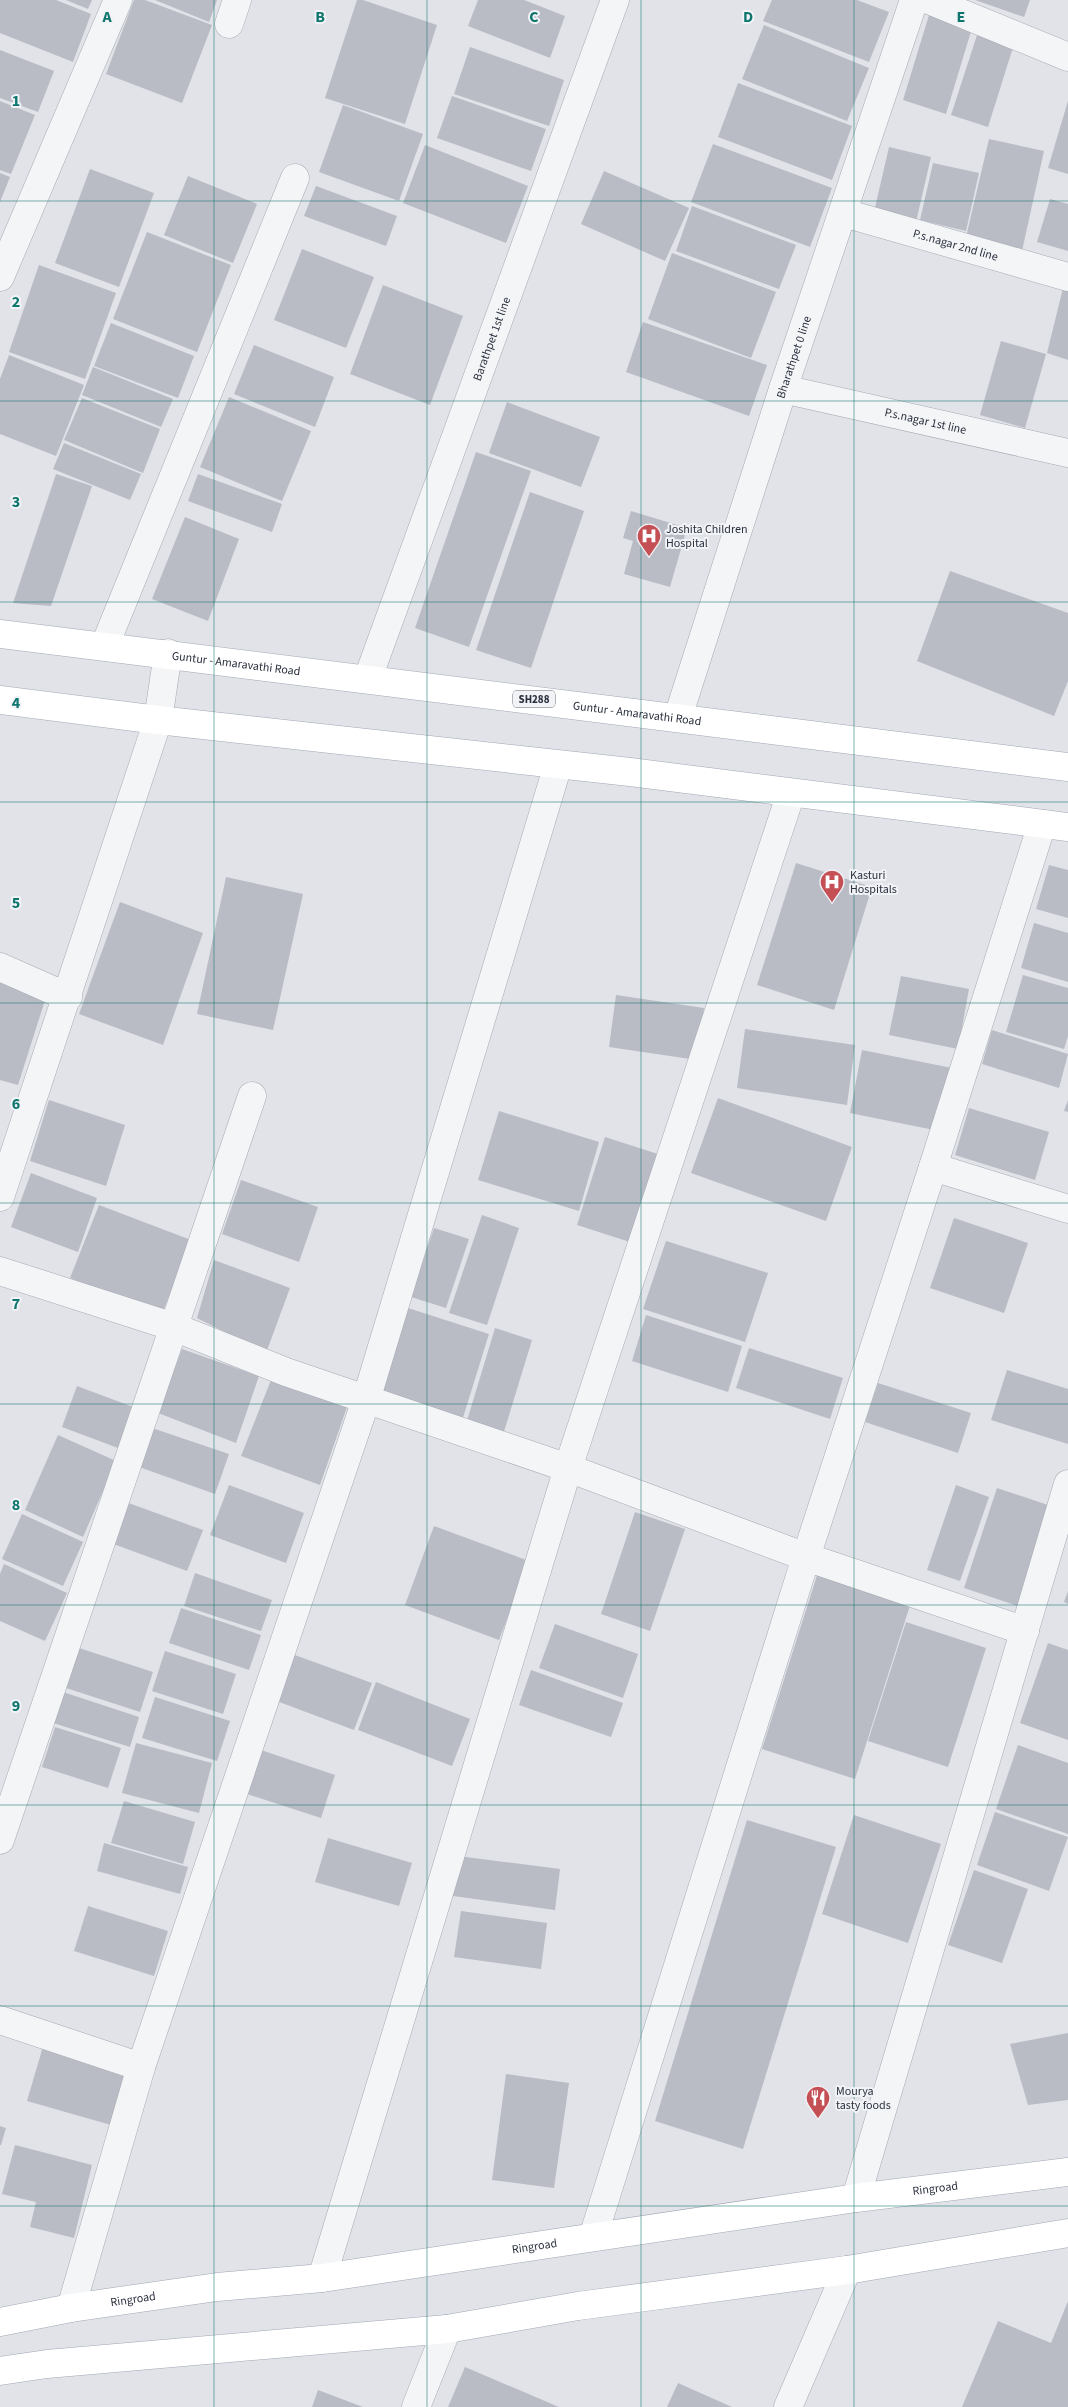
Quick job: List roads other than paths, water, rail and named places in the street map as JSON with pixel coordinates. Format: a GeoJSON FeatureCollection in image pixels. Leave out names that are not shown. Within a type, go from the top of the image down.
{"type":"FeatureCollection","features":[{"type":"Feature","properties":{"kind":"main road","name":"Guntur - Amaravathi Road"},"geometry":{"type":"LineString","coordinates":[[0,634],[168,653],[1068,767]]}},
{"type":"Feature","properties":{"kind":"main road"},"geometry":{"type":"LineString","coordinates":[[0,700],[158,720],[791,792],[1055,825]]}},
{"type":"Feature","properties":{"kind":"main road","name":"Ringroad"},"geometry":{"type":"LineString","coordinates":[[0,2322],[71,2308],[217,2287],[322,2278],[856,2198],[1068,2172]]}},
{"type":"Feature","properties":{"kind":"main road"},"geometry":{"type":"LineString","coordinates":[[0,2371],[47,2364],[446,2328],[578,2306],[846,2270],[1068,2233]]}},
{"type":"Feature","properties":{"kind":"street"},"geometry":{"type":"LineString","coordinates":[[0,277],[118,0]]}},
{"type":"Feature","properties":{"kind":"street","name":"Barathpet 1st line"},"geometry":{"type":"LineString","coordinates":[[368,678],[615,0]]}},
{"type":"Feature","properties":{"kind":"street","name":"Bharathpet 0 line"},"geometry":{"type":"LineString","coordinates":[[678,717],[783,389],[844,213],[914,0]]}},
{"type":"Feature","properties":{"kind":"street"},"geometry":{"type":"LineString","coordinates":[[928,0],[1068,57]]}},
{"type":"Feature","properties":{"kind":"street"},"geometry":{"type":"LineString","coordinates":[[105,646],[295,178]]}},
{"type":"Feature","properties":{"kind":"street","name":"P.s.nagar 2nd line"},"geometry":{"type":"LineString","coordinates":[[844,213],[1068,277]]}},
{"type":"Feature","properties":{"kind":"street","name":"P.s.nagar 1st line"},"geometry":{"type":"LineString","coordinates":[[783,389],[1068,453]]}},
{"type":"Feature","properties":{"kind":"street"},"geometry":{"type":"LineString","coordinates":[[0,1197],[68,997],[158,720],[168,653]]}},
{"type":"Feature","properties":{"kind":"street"},"geometry":{"type":"LineString","coordinates":[[71,2308],[142,2067],[366,1400],[558,765]]}},
{"type":"Feature","properties":{"kind":"street"},"geometry":{"type":"LineString","coordinates":[[322,2278],[568,1468],[791,792]]}},
{"type":"Feature","properties":{"kind":"street"},"geometry":{"type":"LineString","coordinates":[[593,2237],[806,1557],[934,1167],[1055,825]]}},
{"type":"Feature","properties":{"kind":"street"},"geometry":{"type":"LineString","coordinates":[[0,967],[68,997]]}},
{"type":"Feature","properties":{"kind":"street"},"geometry":{"type":"LineString","coordinates":[[0,1840],[252,1096]]}},
{"type":"Feature","properties":{"kind":"street"},"geometry":{"type":"LineString","coordinates":[[934,1167],[1068,1209]]}},
{"type":"Feature","properties":{"kind":"street"},"geometry":{"type":"LineString","coordinates":[[0,1271],[174,1326],[286,1372],[568,1468],[806,1557],[1025,1631]]}},
{"type":"Feature","properties":{"kind":"street"},"geometry":{"type":"LineString","coordinates":[[856,2198],[1068,1484]]}},
{"type":"Feature","properties":{"kind":"street"},"geometry":{"type":"LineString","coordinates":[[0,2020],[142,2067]]}},
{"type":"Feature","properties":{"kind":"street"},"geometry":{"type":"LineString","coordinates":[[788,2407],[846,2270]]}},
{"type":"Feature","properties":{"kind":"street"},"geometry":{"type":"LineString","coordinates":[[416,2407],[446,2328]]}},
{"type":"Feature","properties":{"kind":"place","name":"Joshita Children Hospital"},"geometry":{"type":"Point","coordinates":[649,557]}},
{"type":"Feature","properties":{"kind":"place","name":"Kasturi Hospitals"},"geometry":{"type":"Point","coordinates":[832,903]}},
{"type":"Feature","properties":{"kind":"place","name":"Mourya tasty foods"},"geometry":{"type":"Point","coordinates":[818,2119]}}]}
